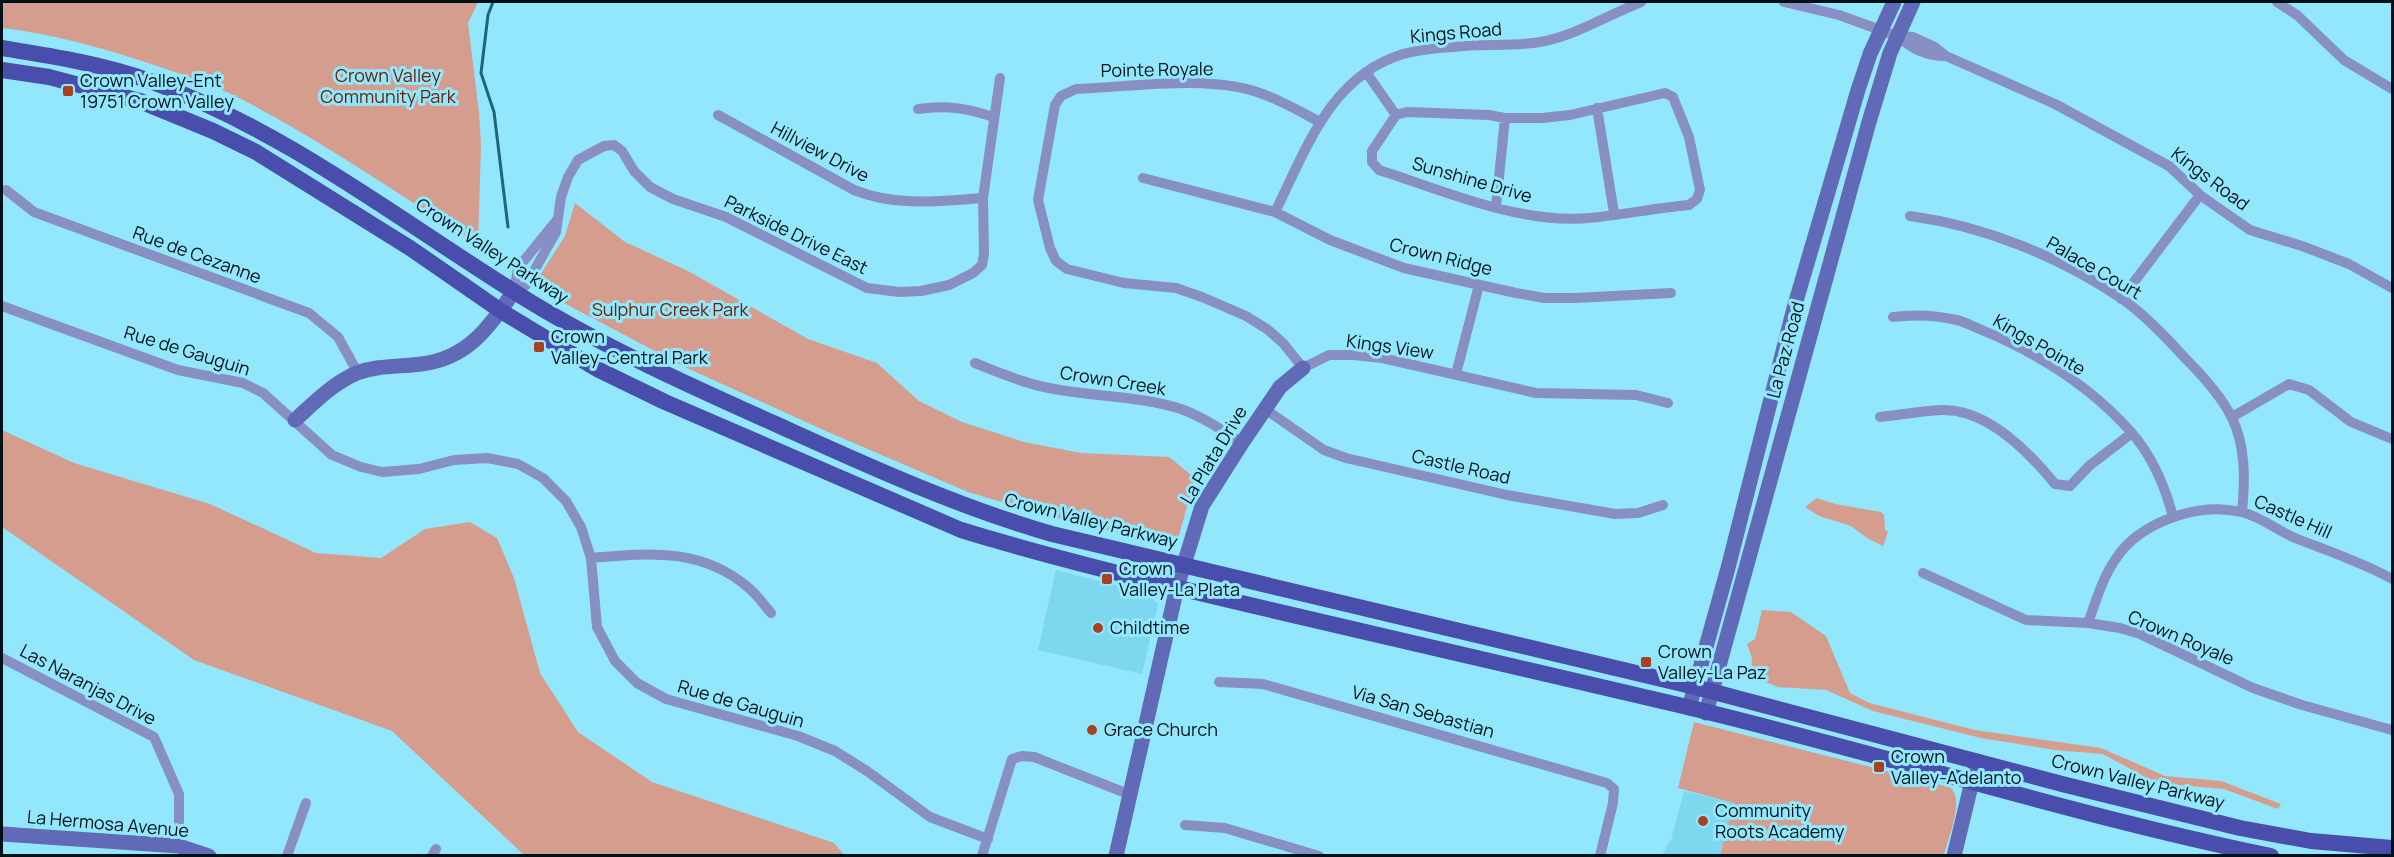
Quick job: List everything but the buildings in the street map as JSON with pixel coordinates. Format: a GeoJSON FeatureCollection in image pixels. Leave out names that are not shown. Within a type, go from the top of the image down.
{"type":"FeatureCollection","features":[{"type":"Feature","properties":{"kind":"main road","name":"La Paz Road"},"geometry":{"type":"LineString","coordinates":[[1689,708],[1794,308],[1858,90],[1880,30],[1894,2]]}},
{"type":"Feature","properties":{"kind":"main road","name":"La Paz Road"},"geometry":{"type":"LineString","coordinates":[[1706,713],[1875,102],[1897,36],[1913,2]]}},
{"type":"Feature","properties":{"kind":"main road","name":"Crown Valley Parkway"},"geometry":{"type":"LineString","coordinates":[[2,48],[105,68],[140,78],[238,119],[339,176],[514,291],[647,366],[964,507],[1052,534],[1695,687],[2240,828],[2311,841],[2392,848]]}},
{"type":"Feature","properties":{"kind":"main road"},"geometry":{"type":"LineString","coordinates":[[2,70],[50,77],[140,101],[221,135],[288,171],[567,352],[631,386],[961,530],[1177,588],[1689,708],[2183,836],[2271,855]]}},
{"type":"Feature","properties":{"kind":"main road"},"geometry":{"type":"LineString","coordinates":[[295,420],[326,393],[358,373],[388,366],[423,364],[456,354],[484,333],[514,291]]}},
{"type":"Feature","properties":{"kind":"main road","name":"La Plata Drive"},"geometry":{"type":"LineString","coordinates":[[1116,855],[1177,588],[1202,506],[1280,387],[1303,368]]}},
{"type":"Feature","properties":{"kind":"main road"},"geometry":{"type":"LineString","coordinates":[[1954,855],[1977,761]]}},
{"type":"Feature","properties":{"kind":"main road","name":"La Hermosa Avenue"},"geometry":{"type":"LineString","coordinates":[[2,834],[179,846],[210,855]]}},
{"type":"Feature","properties":{"kind":"street","name":"Kings Road"},"geometry":{"type":"LineString","coordinates":[[1275,212],[1320,122],[1346,87],[1366,72],[1404,54],[1453,46],[1542,42],[1641,2]]}},
{"type":"Feature","properties":{"kind":"street","name":"Kings Road"},"geometry":{"type":"LineString","coordinates":[[1784,2],[1839,15],[1897,36],[1913,37],[1935,46],[1946,56],[2055,104],[2169,166],[2200,195],[2250,230],[2349,264],[2392,288]]}},
{"type":"Feature","properties":{"kind":"street"},"geometry":{"type":"LineString","coordinates":[[2277,2],[2297,15],[2344,60],[2392,89]]}},
{"type":"Feature","properties":{"kind":"street"},"geometry":{"type":"LineString","coordinates":[[1366,72],[1396,115]]}},
{"type":"Feature","properties":{"kind":"street"},"geometry":{"type":"LineString","coordinates":[[983,198],[1000,78]]}},
{"type":"Feature","properties":{"kind":"street","name":"Pointe Royale"},"geometry":{"type":"LineString","coordinates":[[1303,368],[1283,343],[1267,329],[1246,316],[1202,297],[1176,288],[1124,283],[1067,269],[1056,261],[1050,248],[1038,200],[1055,105],[1061,96],[1076,89],[1197,83],[1225,85],[1255,91],[1281,101],[1320,122]]}},
{"type":"Feature","properties":{"kind":"street","name":"Sunshine Drive"},"geometry":{"type":"LineString","coordinates":[[1665,93],[1673,97],[1689,137],[1701,190],[1697,199],[1689,205],[1588,218],[1564,218],[1532,215],[1496,207],[1379,170],[1372,162],[1372,151],[1396,115],[1407,112],[1478,114],[1506,118],[1542,118],[1665,93]]}},
{"type":"Feature","properties":{"kind":"street"},"geometry":{"type":"LineString","coordinates":[[918,109],[940,105],[965,108],[993,117]]}},
{"type":"Feature","properties":{"kind":"street"},"geometry":{"type":"LineString","coordinates":[[1597,108],[1614,213]]}},
{"type":"Feature","properties":{"kind":"street","name":"Hillview Drive"},"geometry":{"type":"LineString","coordinates":[[718,115],[872,198],[904,203],[983,198]]}},
{"type":"Feature","properties":{"kind":"street"},"geometry":{"type":"LineString","coordinates":[[1496,207],[1506,118]]}},
{"type":"Feature","properties":{"kind":"street","name":"Parkside Drive East"},"geometry":{"type":"LineString","coordinates":[[514,291],[518,268],[557,220],[568,177],[578,160],[604,146],[614,145],[622,152],[634,171],[650,187],[673,199],[726,217],[867,288],[899,292],[921,291],[949,285],[973,273],[982,265],[984,254],[983,198]]}},
{"type":"Feature","properties":{"kind":"street","name":"Crown Ridge"},"geometry":{"type":"LineString","coordinates":[[1143,178],[1275,212],[1330,240],[1404,268],[1479,285],[1544,298],[1671,293]]}},
{"type":"Feature","properties":{"kind":"street","name":"Rue de Cezanne"},"geometry":{"type":"LineString","coordinates":[[6,190],[33,212],[309,313],[338,337],[358,373]]}},
{"type":"Feature","properties":{"kind":"street"},"geometry":{"type":"LineString","coordinates":[[2121,299],[2200,195]]}},
{"type":"Feature","properties":{"kind":"street","name":"Palace Court"},"geometry":{"type":"LineString","coordinates":[[1910,216],[1940,220],[1991,233],[2069,269],[2121,299],[2161,332],[2201,374],[2232,417],[2241,447],[2246,479],[2242,512]]}},
{"type":"Feature","properties":{"kind":"street"},"geometry":{"type":"LineString","coordinates":[[1456,374],[1479,285]]}},
{"type":"Feature","properties":{"kind":"street","name":"Rue de Gauguin"},"geometry":{"type":"LineString","coordinates":[[2,306],[178,370],[243,383],[263,393],[332,455],[361,467],[382,471],[418,469],[454,460],[487,458],[518,464],[543,478],[566,501],[581,527],[591,558],[597,627],[615,661],[638,683],[666,699],[798,736],[835,751],[867,771],[930,817],[988,839]]}},
{"type":"Feature","properties":{"kind":"street","name":"Kings Pointe"},"geometry":{"type":"LineString","coordinates":[[1893,317],[1918,314],[1958,320],[2007,340],[2062,372],[2104,405],[2132,433],[2152,461],[2166,489],[2173,517]]}},
{"type":"Feature","properties":{"kind":"street","name":"Kings View"},"geometry":{"type":"LineString","coordinates":[[1303,368],[1329,355],[1354,355],[1382,358],[1536,393],[1636,395],[1668,403]]}},
{"type":"Feature","properties":{"kind":"street","name":"Crown Creek"},"geometry":{"type":"LineString","coordinates":[[975,363],[1044,387],[1181,409],[1207,421],[1242,443]]}},
{"type":"Feature","properties":{"kind":"street"},"geometry":{"type":"LineString","coordinates":[[2232,417],[2289,384],[2309,390],[2351,422],[2392,439]]}},
{"type":"Feature","properties":{"kind":"street","name":"Castle Road"},"geometry":{"type":"LineString","coordinates":[[1265,408],[1323,450],[1346,458],[1507,495],[1615,514],[1638,513],[1662,505]]}},
{"type":"Feature","properties":{"kind":"street"},"geometry":{"type":"LineString","coordinates":[[1880,417],[1942,410],[1957,412],[1985,422],[2002,431],[2055,484],[2064,487],[2070,486],[2089,466],[2132,433]]}},
{"type":"Feature","properties":{"kind":"street","name":"Castle Hill"},"geometry":{"type":"LineString","coordinates":[[2088,623],[2101,585],[2116,558],[2130,542],[2150,528],[2173,517],[2213,510],[2242,512],[2288,535],[2392,579]]}},
{"type":"Feature","properties":{"kind":"street"},"geometry":{"type":"LineString","coordinates":[[591,558],[645,553],[679,555],[715,566],[749,589],[771,613]]}},
{"type":"Feature","properties":{"kind":"street","name":"Crown Royale"},"geometry":{"type":"LineString","coordinates":[[1923,573],[2026,620],[2088,623],[2140,634],[2253,688],[2302,705],[2392,730]]}},
{"type":"Feature","properties":{"kind":"street","name":"Las Naranjas Drive"},"geometry":{"type":"LineString","coordinates":[[2,658],[154,737],[179,794],[179,846]]}},
{"type":"Feature","properties":{"kind":"street","name":"Via San Sebastian"},"geometry":{"type":"LineString","coordinates":[[1220,682],[1263,684],[1598,779],[1614,789],[1613,803],[1600,855]]}},
{"type":"Feature","properties":{"kind":"street"},"geometry":{"type":"LineString","coordinates":[[982,855],[1012,759],[1022,756],[1034,757],[1131,795]]}},
{"type":"Feature","properties":{"kind":"street"},"geometry":{"type":"LineString","coordinates":[[287,855],[306,802]]}},
{"type":"Feature","properties":{"kind":"street"},"geometry":{"type":"LineString","coordinates":[[1185,825],[1225,828],[1319,855]]}},
{"type":"Feature","properties":{"kind":"shaded area","name":"Childtime"},"geometry":{"type":"Polygon","coordinates":[[[1056,570],[1148,593],[1158,605],[1142,674],[1038,650],[1056,570]]]}},
{"type":"Feature","properties":{"kind":"shaded area","name":"Community Roots Academy"},"geometry":{"type":"Polygon","coordinates":[[[1684,791],[1734,803],[1720,855],[1661,856],[1671,840],[1684,791]]]}},
{"type":"Feature","properties":{"kind":"green space","name":"Crown Valley Community Park"},"geometry":{"type":"Polygon","coordinates":[[[2,2],[478,2],[468,23],[481,145],[478,244],[305,134],[206,83],[105,50],[54,37],[2,28],[2,2]]]}},
{"type":"Feature","properties":{"kind":"green space","name":"Sulphur Creek Park"},"geometry":{"type":"Polygon","coordinates":[[[575,203],[625,242],[688,271],[808,339],[877,363],[919,401],[962,422],[1024,442],[1081,453],[1169,457],[1195,478],[1178,539],[1167,544],[1052,517],[968,492],[687,368],[543,292],[537,280],[565,236],[575,203]]]}},
{"type":"Feature","properties":{"kind":"green space"},"geometry":{"type":"Polygon","coordinates":[[[2,430],[74,463],[210,504],[316,553],[381,558],[425,529],[470,522],[497,538],[514,578],[540,673],[578,732],[652,782],[834,843],[844,855],[524,855],[392,731],[194,660],[2,527],[2,430]]]}},
{"type":"Feature","properties":{"kind":"green space"},"geometry":{"type":"Polygon","coordinates":[[[1817,498],[1835,504],[1881,512],[1884,515],[1885,530],[1888,532],[1883,546],[1851,526],[1819,516],[1805,507],[1817,498]]]}},
{"type":"Feature","properties":{"kind":"green space"},"geometry":{"type":"Polygon","coordinates":[[[1762,610],[1791,612],[1826,636],[1850,693],[1869,703],[1975,730],[2101,748],[2165,776],[2221,781],[2281,804],[2278,809],[2224,789],[2156,783],[2103,754],[2055,750],[1981,738],[1873,711],[1826,690],[1778,687],[1751,676],[1752,658],[1747,644],[1755,639],[1762,610]]]}},
{"type":"Feature","properties":{"kind":"green space"},"geometry":{"type":"Polygon","coordinates":[[[1694,722],[1949,787],[1954,792],[1956,808],[1944,855],[1720,855],[1734,803],[1678,788],[1694,722]]]}},
{"type":"Feature","properties":{"kind":"waterway"},"geometry":{"type":"LineString","coordinates":[[493,2],[488,15],[481,73],[494,112],[508,227]]}},
{"type":"Feature","properties":{"kind":"place","name":"Crown Valley-Ent 19751 Crown Valley"},"geometry":{"type":"Point","coordinates":[68,91]}},
{"type":"Feature","properties":{"kind":"place","name":"Crown Valley-Central Park"},"geometry":{"type":"Point","coordinates":[539,347]}},
{"type":"Feature","properties":{"kind":"place","name":"Crown Valley-La Plata"},"geometry":{"type":"Point","coordinates":[1107,579]}},
{"type":"Feature","properties":{"kind":"place","name":"Childtime"},"geometry":{"type":"Point","coordinates":[1098,628]}},
{"type":"Feature","properties":{"kind":"place","name":"Crown Valley-La Paz"},"geometry":{"type":"Point","coordinates":[1646,662]}},
{"type":"Feature","properties":{"kind":"place","name":"Grace Church"},"geometry":{"type":"Point","coordinates":[1092,730]}},
{"type":"Feature","properties":{"kind":"place","name":"Crown Valley-Adelanto"},"geometry":{"type":"Point","coordinates":[1879,767]}},
{"type":"Feature","properties":{"kind":"place","name":"Community Roots Academy"},"geometry":{"type":"Point","coordinates":[1703,821]}}]}
